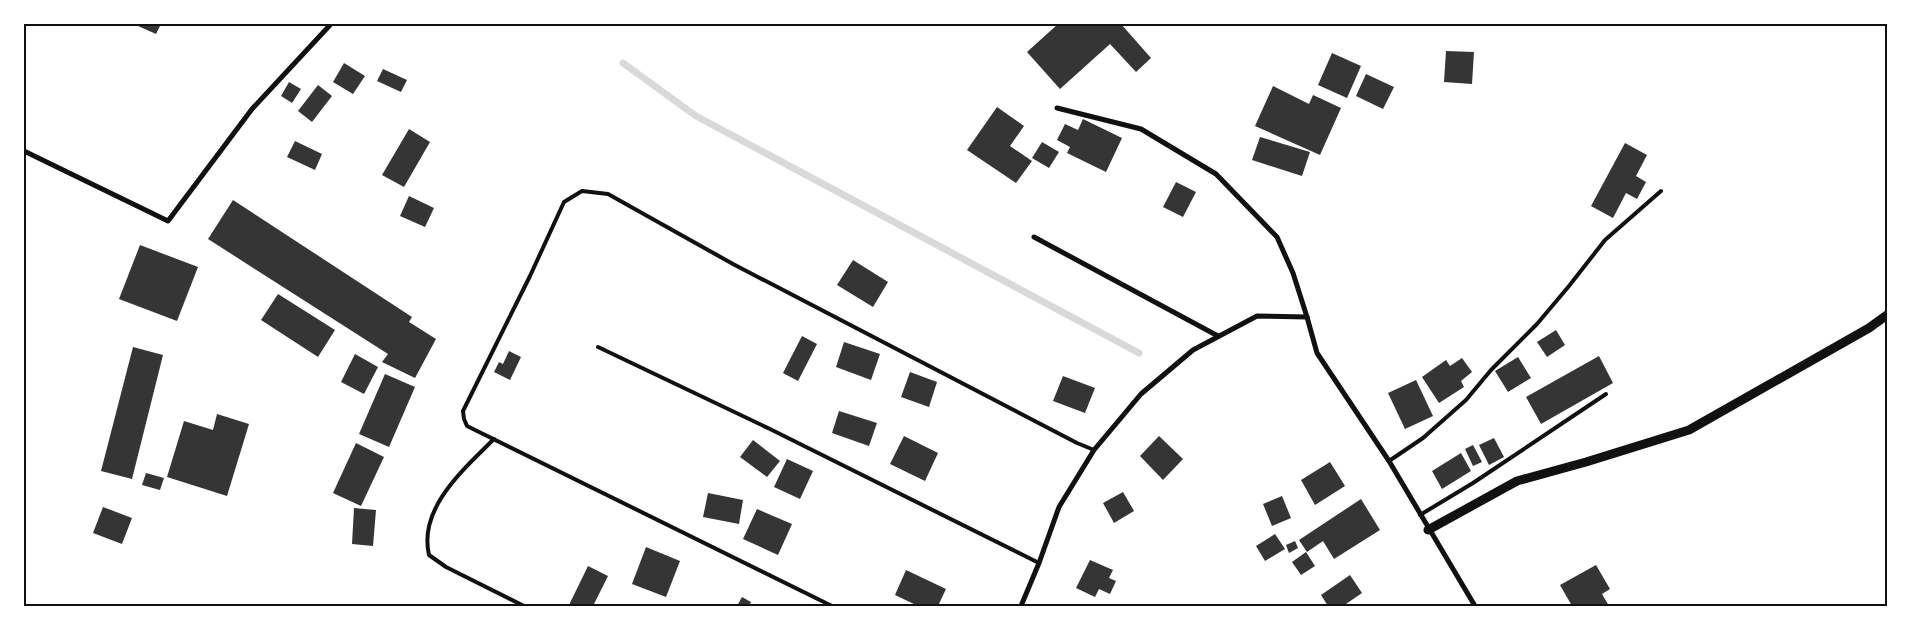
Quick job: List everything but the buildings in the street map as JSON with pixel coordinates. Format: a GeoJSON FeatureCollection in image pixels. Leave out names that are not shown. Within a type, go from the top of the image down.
{"type":"FeatureCollection","features":[{"type":"Feature","properties":{"kind":"street"},"geometry":{"type":"LineString","coordinates":[[24,152],[168,221],[252,109],[331,24]]}},
{"type":"Feature","properties":{"kind":"street"},"geometry":{"type":"LineString","coordinates":[[1057,108],[1141,129],[1216,174],[1278,237],[1293,273],[1317,353],[1389,461],[1428,530],[1475,606]]}},
{"type":"Feature","properties":{"kind":"street"},"geometry":{"type":"LineString","coordinates":[[1034,237],[1218,336]]}},
{"type":"Feature","properties":{"kind":"street"},"geometry":{"type":"LineString","coordinates":[[1428,530],[1517,481],[1689,430],[1869,328],[1887,315]]}},
{"type":"Feature","properties":{"kind":"street"},"geometry":{"type":"LineString","coordinates":[[1021,606],[1059,507],[1094,450],[1142,394],[1194,350],[1257,316],[1307,317]]}},
{"type":"Feature","properties":{"kind":"lane"},"geometry":{"type":"LineString","coordinates":[[832,606],[467,426],[463,411],[530,276],[564,202],[582,191],[608,194],[733,264],[1077,443],[1094,450]]}},
{"type":"Feature","properties":{"kind":"lane"},"geometry":{"type":"LineString","coordinates":[[1389,461],[1423,438],[1466,400],[1491,370],[1537,324],[1605,240],[1661,191]]}},
{"type":"Feature","properties":{"kind":"lane"},"geometry":{"type":"LineString","coordinates":[[598,347],[770,429],[1039,563]]}},
{"type":"Feature","properties":{"kind":"lane"},"geometry":{"type":"LineString","coordinates":[[1420,516],[1473,484],[1606,394]]}},
{"type":"Feature","properties":{"kind":"lane"},"geometry":{"type":"LineString","coordinates":[[494,439],[458,476],[443,495],[433,516],[426,543],[429,555],[446,567],[524,606]]}},
{"type":"Feature","properties":{"kind":"waterway"},"geometry":{"type":"LineString","coordinates":[[623,63],[696,116],[1139,353]]}}]}
